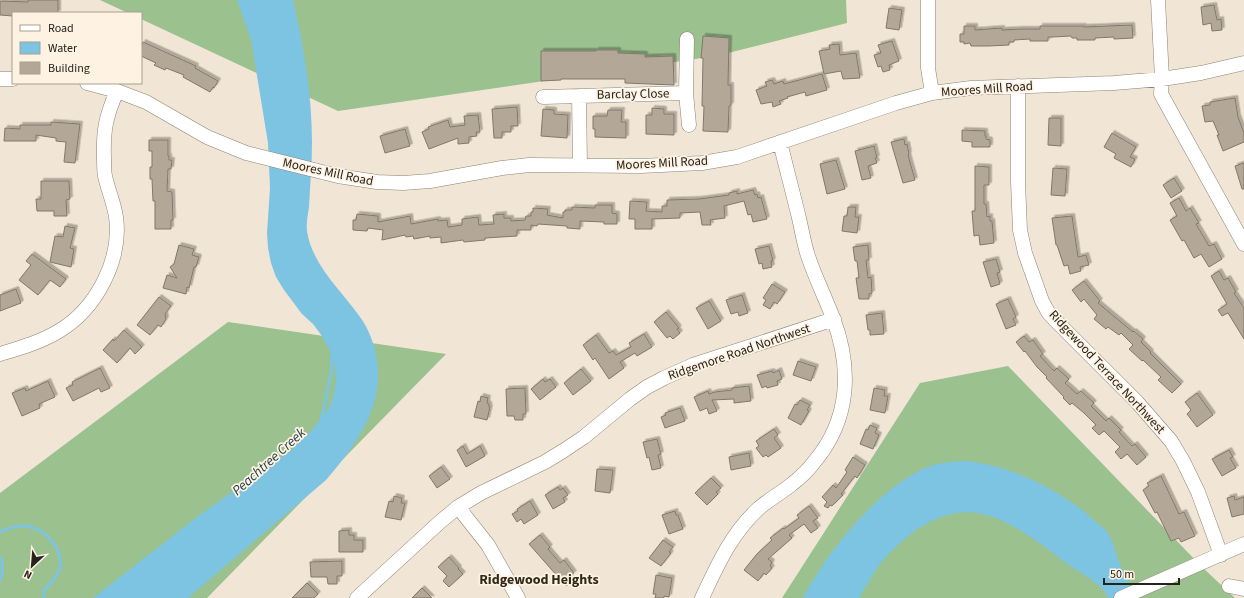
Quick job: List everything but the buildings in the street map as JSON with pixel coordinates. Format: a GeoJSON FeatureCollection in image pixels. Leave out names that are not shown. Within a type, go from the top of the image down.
{"type":"FeatureCollection","features":[{"type":"Feature","properties":{"kind":"street"},"geometry":{"type":"LineString","coordinates":[[928,0],[928,68],[932,93]]}},
{"type":"Feature","properties":{"kind":"street"},"geometry":{"type":"LineString","coordinates":[[1158,0],[1162,79],[1161,94],[1244,244]]}},
{"type":"Feature","properties":{"kind":"street","name":"Barclay Close"},"geometry":{"type":"LineString","coordinates":[[687,39],[686,93],[689,125]]}},
{"type":"Feature","properties":{"kind":"street","name":"Moores Mill Road"},"geometry":{"type":"LineString","coordinates":[[91,84],[117,90],[146,102],[207,137],[246,154],[338,176],[377,182],[403,183],[430,181],[502,168],[529,165],[641,166],[702,163],[737,157],[896,103],[932,93],[971,88],[1114,83],[1162,79],[1201,73],[1244,63]]}},
{"type":"Feature","properties":{"kind":"street"},"geometry":{"type":"LineString","coordinates":[[0,79],[12,79]]}},
{"type":"Feature","properties":{"kind":"street","name":"Ridgewood Terrace Northwest"},"geometry":{"type":"LineString","coordinates":[[1018,86],[1018,182],[1020,230],[1025,253],[1042,301],[1056,321],[1137,402],[1171,440],[1198,492],[1221,555]]}},
{"type":"Feature","properties":{"kind":"street"},"geometry":{"type":"LineString","coordinates":[[0,354],[39,341],[60,330],[78,316],[91,302],[110,267],[115,246],[116,218],[114,205],[105,176],[103,138],[108,114],[117,90]]}},
{"type":"Feature","properties":{"kind":"street","name":"Barclay Close"},"geometry":{"type":"LineString","coordinates":[[543,97],[686,93]]}},
{"type":"Feature","properties":{"kind":"street","name":"Barclay Close"},"geometry":{"type":"LineString","coordinates":[[579,96],[580,165]]}},
{"type":"Feature","properties":{"kind":"street"},"geometry":{"type":"LineString","coordinates":[[702,598],[723,554],[744,523],[759,508],[793,484],[824,450],[833,435],[840,415],[845,390],[844,363],[840,339],[834,319],[808,255],[780,142]]}},
{"type":"Feature","properties":{"kind":"street","name":"Ridgemore Road Northwest"},"geometry":{"type":"LineString","coordinates":[[357,598],[458,507],[481,493],[563,451],[584,437],[630,399],[664,378],[693,365],[834,319]]}},
{"type":"Feature","properties":{"kind":"street"},"geometry":{"type":"LineString","coordinates":[[458,507],[488,545],[518,598]]}},
{"type":"Feature","properties":{"kind":"street"},"geometry":{"type":"LineString","coordinates":[[1121,598],[1244,544]]}},
{"type":"Feature","properties":{"kind":"street"},"geometry":{"type":"LineString","coordinates":[[1229,586],[1244,589]]}},
{"type":"Feature","properties":{"kind":"green space"},"geometry":{"type":"Polygon","coordinates":[[[100,0],[846,0],[847,23],[716,56],[338,111],[142,19],[142,12],[126,12],[100,0]]]}},
{"type":"Feature","properties":{"kind":"green space"},"geometry":{"type":"Polygon","coordinates":[[[228,322],[446,354],[207,598],[0,598],[0,493],[228,322]]]}},
{"type":"Feature","properties":{"kind":"green space"},"geometry":{"type":"Polygon","coordinates":[[[1008,366],[1202,567],[1235,598],[782,598],[920,383],[1008,366]]]}},
{"type":"Feature","properties":{"kind":"water"},"geometry":{"type":"Polygon","coordinates":[[[237,0],[293,0],[304,53],[311,107],[312,151],[307,231],[310,243],[321,266],[363,321],[371,337],[378,369],[374,404],[359,436],[338,466],[326,480],[188,598],[93,598],[201,514],[289,452],[311,431],[329,408],[334,394],[336,379],[334,364],[329,349],[313,324],[302,314],[284,290],[276,277],[271,263],[267,233],[270,188],[268,143],[251,39],[237,0]]]}},
{"type":"Feature","properties":{"kind":"water"},"geometry":{"type":"Polygon","coordinates":[[[964,461],[981,463],[1017,474],[1053,491],[1084,512],[1108,533],[1119,562],[1136,598],[1109,598],[1092,580],[1019,530],[996,518],[979,513],[962,512],[946,515],[917,529],[891,551],[880,564],[859,598],[803,598],[813,580],[838,544],[868,510],[885,495],[924,468],[941,463],[964,461]]]}},
{"type":"Feature","properties":{"kind":"waterway","name":"Peachtree Creek"},"geometry":{"type":"LineString","coordinates":[[321,421],[331,374],[332,353]]}},
{"type":"Feature","properties":{"kind":"waterway"},"geometry":{"type":"LineString","coordinates":[[0,532],[9,528],[24,526],[30,527],[37,529],[48,536],[56,547],[59,553],[61,566],[51,583],[43,591],[44,598]]}},
{"type":"Feature","properties":{"kind":"waterway"},"geometry":{"type":"LineString","coordinates":[[0,557],[3,568],[0,580]]}},
{"type":"Feature","properties":{"kind":"district","name":"Ridgewood Heights"},"geometry":{"type":"Point","coordinates":[539,580]}}]}
